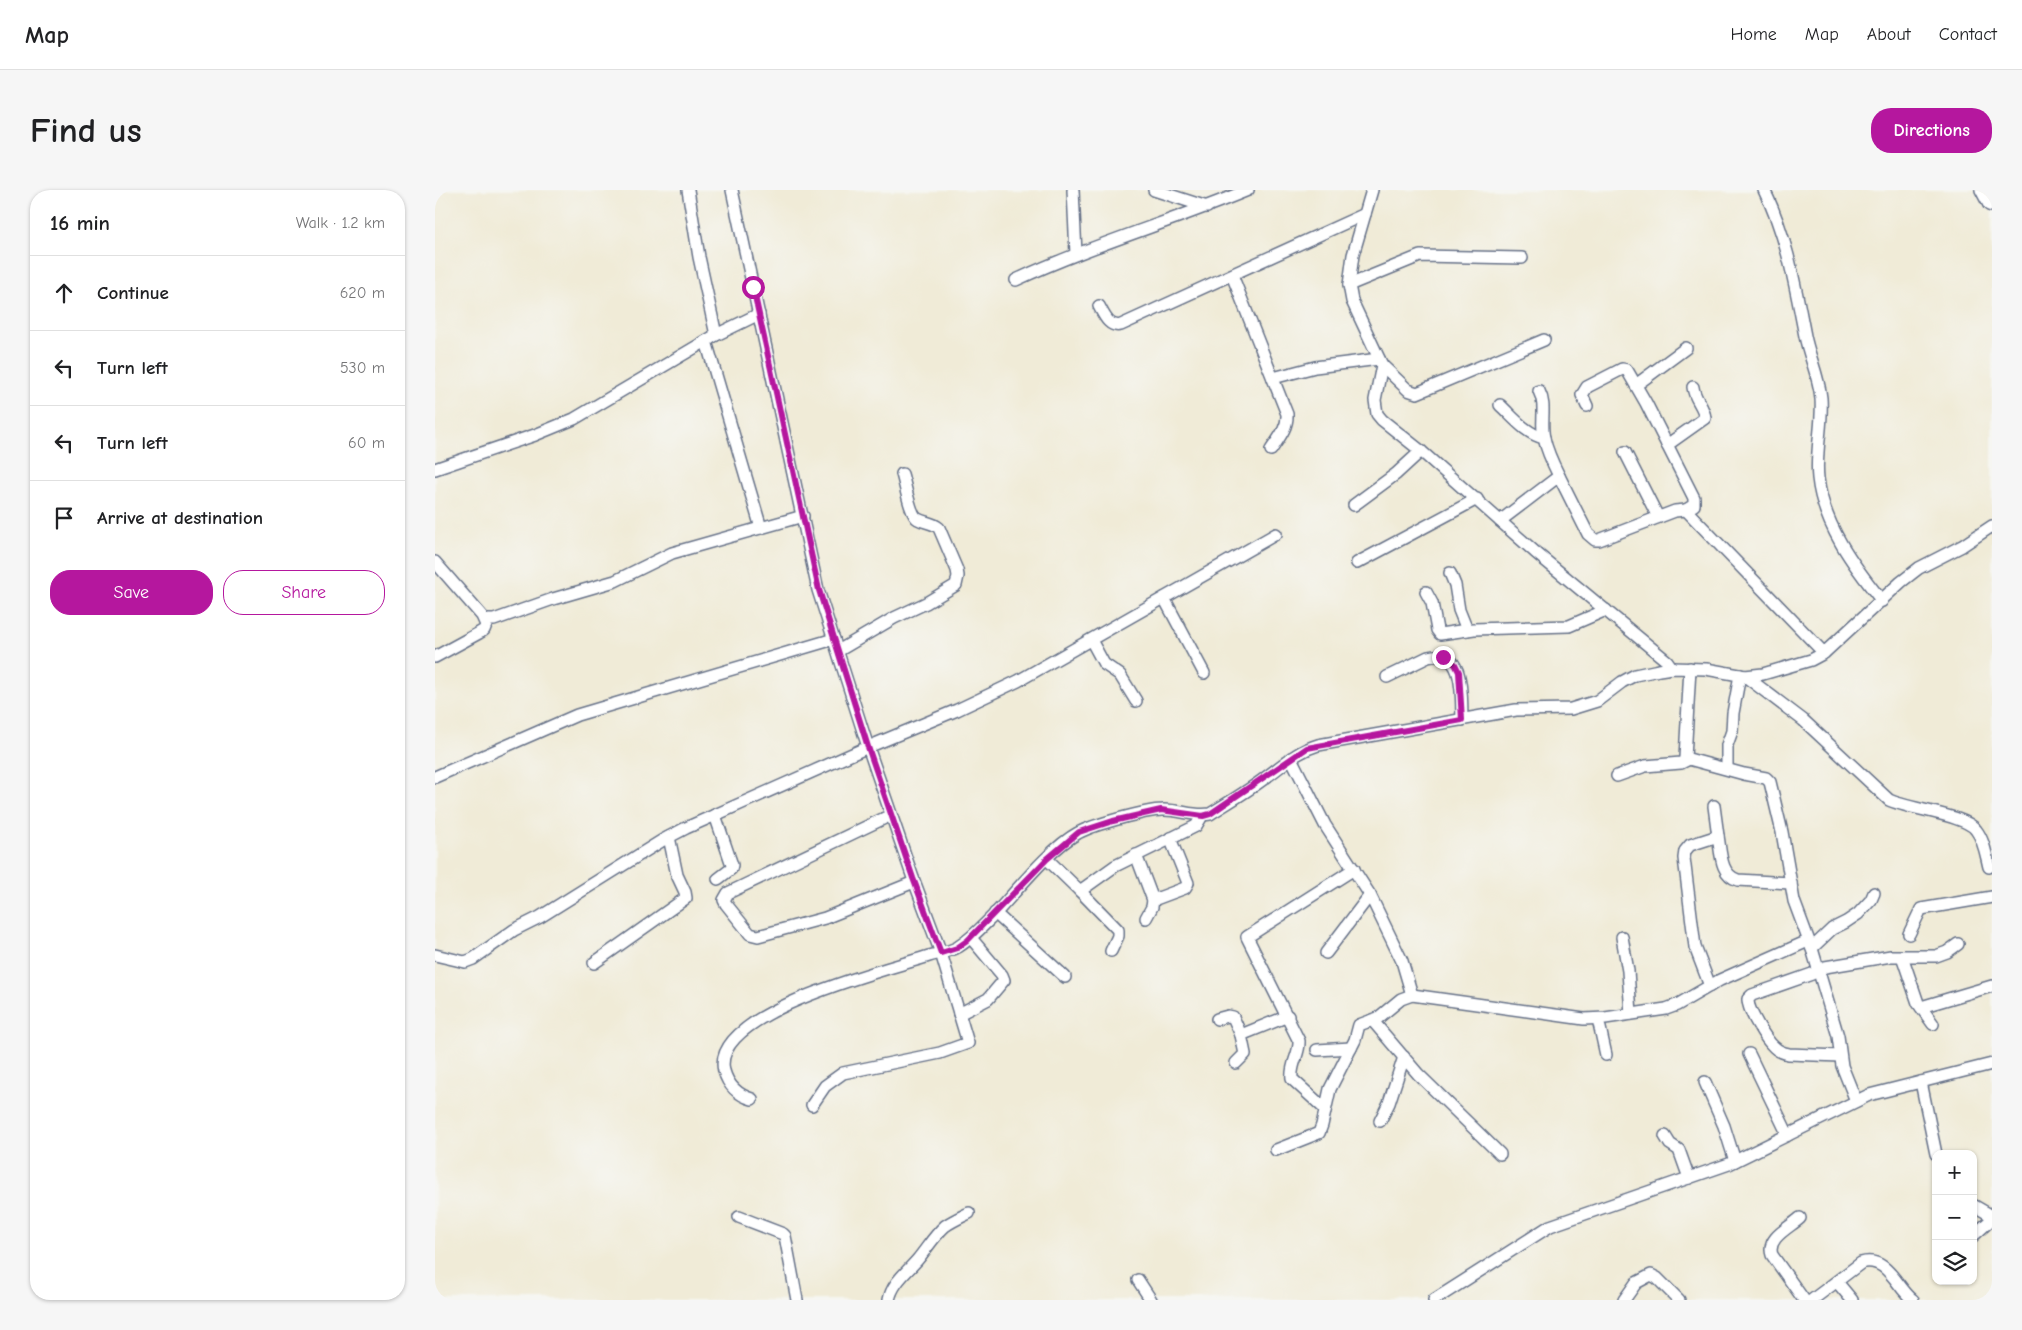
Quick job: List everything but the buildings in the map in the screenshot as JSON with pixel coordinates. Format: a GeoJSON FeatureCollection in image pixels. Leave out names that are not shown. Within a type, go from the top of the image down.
{"type":"FeatureCollection","features":[{"type":"Feature","properties":{"kind":"street"},"geometry":{"type":"LineString","coordinates":[[688,190],[699,257],[716,335]]}},
{"type":"Feature","properties":{"kind":"street"},"geometry":{"type":"LineString","coordinates":[[732,190],[819,590],[868,747],[914,882],[941,953],[968,1043],[940,1053],[843,1073],[825,1086],[812,1105]]}},
{"type":"Feature","properties":{"kind":"street"},"geometry":{"type":"LineString","coordinates":[[1073,190],[1076,254]]}},
{"type":"Feature","properties":{"kind":"street"},"geometry":{"type":"LineString","coordinates":[[1154,190],[1207,207]]}},
{"type":"Feature","properties":{"kind":"street"},"geometry":{"type":"LineString","coordinates":[[1016,280],[1076,254],[1207,207],[1248,190]]}},
{"type":"Feature","properties":{"kind":"street"},"geometry":{"type":"LineString","coordinates":[[1372,190],[1353,255],[1349,285],[1352,301],[1381,362],[1408,390],[1417,393],[1544,340]]}},
{"type":"Feature","properties":{"kind":"street"},"geometry":{"type":"LineString","coordinates":[[1764,190],[1778,221],[1792,266],[1805,335],[1821,396],[1818,478],[1823,500],[1842,545],[1859,573],[1882,601]]}},
{"type":"Feature","properties":{"kind":"street"},"geometry":{"type":"LineString","coordinates":[[1981,190],[1989,205],[1992,206]]}},
{"type":"Feature","properties":{"kind":"street"},"geometry":{"type":"LineString","coordinates":[[1099,306],[1110,323],[1121,326],[1365,214]]}},
{"type":"Feature","properties":{"kind":"street"},"geometry":{"type":"LineString","coordinates":[[1349,285],[1419,256],[1523,258]]}},
{"type":"Feature","properties":{"kind":"street"},"geometry":{"type":"LineString","coordinates":[[1232,275],[1285,408],[1287,422],[1271,450]]}},
{"type":"Feature","properties":{"kind":"street"},"geometry":{"type":"LineString","coordinates":[[435,469],[535,435],[574,419],[716,335],[759,314]]}},
{"type":"Feature","properties":{"kind":"street"},"geometry":{"type":"LineString","coordinates":[[706,341],[761,528]]}},
{"type":"Feature","properties":{"kind":"street"},"geometry":{"type":"LineString","coordinates":[[1636,385],[1686,348]]}},
{"type":"Feature","properties":{"kind":"street"},"geometry":{"type":"LineString","coordinates":[[1273,378],[1315,367],[1381,362]]}},
{"type":"Feature","properties":{"kind":"street"},"geometry":{"type":"LineString","coordinates":[[1381,362],[1375,400],[1377,414],[1382,420],[1421,451],[1535,552],[1673,668]]}},
{"type":"Feature","properties":{"kind":"street"},"geometry":{"type":"LineString","coordinates":[[1539,391],[1544,403],[1542,422],[1544,438],[1559,476],[1588,534],[1595,540],[1658,517],[1686,510],[1694,505],[1695,501],[1627,370],[1622,369],[1587,387],[1582,395],[1587,406]]}},
{"type":"Feature","properties":{"kind":"street"},"geometry":{"type":"LineString","coordinates":[[1667,445],[1705,418],[1704,411],[1694,396],[1693,387]]}},
{"type":"Feature","properties":{"kind":"street"},"geometry":{"type":"LineString","coordinates":[[1501,405],[1532,434],[1544,438]]}},
{"type":"Feature","properties":{"kind":"street"},"geometry":{"type":"LineString","coordinates":[[1354,505],[1396,474],[1421,451]]}},
{"type":"Feature","properties":{"kind":"street"},"geometry":{"type":"LineString","coordinates":[[1625,452],[1658,517]]}},
{"type":"Feature","properties":{"kind":"street"},"geometry":{"type":"LineString","coordinates":[[837,651],[905,612],[951,590],[957,581],[957,570],[939,528],[934,524],[918,519],[913,514],[902,474]]}},
{"type":"Feature","properties":{"kind":"street"},"geometry":{"type":"LineString","coordinates":[[1500,520],[1559,476]]}},
{"type":"Feature","properties":{"kind":"street"},"geometry":{"type":"LineString","coordinates":[[1357,563],[1477,499]]}},
{"type":"Feature","properties":{"kind":"street"},"geometry":{"type":"LineString","coordinates":[[1686,510],[1824,653]]}},
{"type":"Feature","properties":{"kind":"street"},"geometry":{"type":"LineString","coordinates":[[485,620],[503,617],[553,599],[615,581],[672,553],[803,516]]}},
{"type":"Feature","properties":{"kind":"street"},"geometry":{"type":"LineString","coordinates":[[752,1098],[744,1097],[736,1091],[724,1073],[723,1064],[725,1051],[745,1029],[777,1009],[814,992],[957,948],[971,938],[1047,859],[1079,832],[1113,821],[1161,810],[1203,816],[1210,814],[1291,758],[1307,748],[1318,745],[1516,710],[1563,710],[1585,706],[1597,701],[1622,682],[1635,676],[1673,668],[1690,668],[1742,676],[1776,671],[1811,660],[1824,653],[1901,582],[1919,568],[1990,531]]}},
{"type":"Feature","properties":{"kind":"street"},"geometry":{"type":"LineString","coordinates":[[435,955],[465,962],[473,959],[514,930],[540,917],[669,838],[715,815],[1009,686],[1276,534]]}},
{"type":"Feature","properties":{"kind":"street"},"geometry":{"type":"LineString","coordinates":[[435,562],[485,620],[484,630],[435,657]]}},
{"type":"Feature","properties":{"kind":"street"},"geometry":{"type":"LineString","coordinates":[[1450,573],[1455,585],[1459,610],[1467,630]]}},
{"type":"Feature","properties":{"kind":"street"},"geometry":{"type":"LineString","coordinates":[[1426,592],[1432,603],[1438,632],[1443,634],[1467,630],[1569,626],[1606,610]]}},
{"type":"Feature","properties":{"kind":"street"},"geometry":{"type":"LineString","coordinates":[[1164,598],[1204,673]]}},
{"type":"Feature","properties":{"kind":"street"},"geometry":{"type":"LineString","coordinates":[[435,777],[577,715],[834,639]]}},
{"type":"Feature","properties":{"kind":"street"},"geometry":{"type":"LineString","coordinates":[[1091,640],[1104,664],[1120,675],[1136,701]]}},
{"type":"Feature","properties":{"kind":"street"},"geometry":{"type":"LineString","coordinates":[[1387,677],[1428,657],[1439,655],[1443,657],[1455,664],[1459,672],[1462,720]]}},
{"type":"Feature","properties":{"kind":"street"},"geometry":{"type":"LineString","coordinates":[[1687,760],[1684,755],[1690,668]]}},
{"type":"Feature","properties":{"kind":"street"},"geometry":{"type":"LineString","coordinates":[[1727,768],[1727,745],[1732,730],[1733,713],[1742,676]]}},
{"type":"Feature","properties":{"kind":"street"},"geometry":{"type":"LineString","coordinates":[[1742,676],[1803,720],[1889,800],[1960,820],[1975,828],[1981,839],[1991,869]]}},
{"type":"Feature","properties":{"kind":"street"},"geometry":{"type":"LineString","coordinates":[[1291,758],[1325,825],[1370,895],[1402,961],[1412,994]]}},
{"type":"Feature","properties":{"kind":"street"},"geometry":{"type":"LineString","coordinates":[[1617,776],[1645,766],[1681,763],[1687,760],[1765,778],[1770,782],[1797,910],[1804,924],[1838,1036],[1842,1066],[1856,1101]]}},
{"type":"Feature","properties":{"kind":"street"},"geometry":{"type":"LineString","coordinates":[[1714,806],[1725,869],[1731,878],[1791,883]]}},
{"type":"Feature","properties":{"kind":"street"},"geometry":{"type":"LineString","coordinates":[[715,815],[732,864],[731,869],[718,879]]}},
{"type":"Feature","properties":{"kind":"street"},"geometry":{"type":"LineString","coordinates":[[891,815],[728,893],[725,900],[726,904],[750,934],[758,936],[825,918],[914,882]]}},
{"type":"Feature","properties":{"kind":"street"},"geometry":{"type":"LineString","coordinates":[[1080,891],[1115,866],[1196,826],[1203,816]]}},
{"type":"Feature","properties":{"kind":"street"},"geometry":{"type":"LineString","coordinates":[[1710,986],[1695,948],[1684,854],[1690,845],[1719,836]]}},
{"type":"Feature","properties":{"kind":"street"},"geometry":{"type":"LineString","coordinates":[[594,963],[686,898],[677,875],[669,838]]}},
{"type":"Feature","properties":{"kind":"street"},"geometry":{"type":"LineString","coordinates":[[1153,900],[1185,888],[1188,883],[1171,838]]}},
{"type":"Feature","properties":{"kind":"street"},"geometry":{"type":"LineString","coordinates":[[1136,855],[1153,900],[1152,907],[1146,918]]}},
{"type":"Feature","properties":{"kind":"street"},"geometry":{"type":"LineString","coordinates":[[1047,859],[1118,930],[1118,936],[1111,952]]}},
{"type":"Feature","properties":{"kind":"street"},"geometry":{"type":"LineString","coordinates":[[1325,1109],[1292,1079],[1292,1066],[1299,1045],[1297,1035],[1247,937],[1354,868]]}},
{"type":"Feature","properties":{"kind":"street"},"geometry":{"type":"LineString","coordinates":[[1276,1150],[1319,1133],[1330,1089],[1355,1040],[1359,1025],[1373,1020],[1401,999],[1412,994],[1598,1019],[1677,1005],[1710,986],[1810,944],[1858,914],[1871,900],[1874,892]]}},
{"type":"Feature","properties":{"kind":"street"},"geometry":{"type":"LineString","coordinates":[[1326,953],[1370,895]]}},
{"type":"Feature","properties":{"kind":"street"},"geometry":{"type":"LineString","coordinates":[[1909,934],[1921,909],[1992,897]]}},
{"type":"Feature","properties":{"kind":"street"},"geometry":{"type":"LineString","coordinates":[[995,913],[1065,977]]}},
{"type":"Feature","properties":{"kind":"street"},"geometry":{"type":"LineString","coordinates":[[1622,937],[1628,971],[1631,1014]]}},
{"type":"Feature","properties":{"kind":"street"},"geometry":{"type":"LineString","coordinates":[[959,1014],[988,999],[1004,980],[1004,977],[971,938]]}},
{"type":"Feature","properties":{"kind":"street"},"geometry":{"type":"LineString","coordinates":[[1840,1056],[1780,1052],[1769,1040],[1747,1003],[1748,999],[1752,994],[1812,974],[1825,967],[1902,956],[1936,956],[1947,952],[1958,944]]}},
{"type":"Feature","properties":{"kind":"street"},"geometry":{"type":"LineString","coordinates":[[1902,956],[1921,1007],[1933,1024]]}},
{"type":"Feature","properties":{"kind":"street"},"geometry":{"type":"LineString","coordinates":[[1921,1007],[1992,986]]}},
{"type":"Feature","properties":{"kind":"street"},"geometry":{"type":"LineString","coordinates":[[1217,1019],[1228,1016],[1233,1017],[1241,1035],[1245,1054],[1236,1062]]}},
{"type":"Feature","properties":{"kind":"street"},"geometry":{"type":"LineString","coordinates":[[1241,1035],[1288,1016]]}},
{"type":"Feature","properties":{"kind":"street"},"geometry":{"type":"LineString","coordinates":[[1598,1019],[1606,1055]]}},
{"type":"Feature","properties":{"kind":"street"},"geometry":{"type":"LineString","coordinates":[[1373,1020],[1418,1074],[1500,1154]]}},
{"type":"Feature","properties":{"kind":"street"},"geometry":{"type":"LineString","coordinates":[[1317,1050],[1351,1048]]}},
{"type":"Feature","properties":{"kind":"street"},"geometry":{"type":"LineString","coordinates":[[1749,1054],[1788,1135]]}},
{"type":"Feature","properties":{"kind":"street"},"geometry":{"type":"LineString","coordinates":[[1380,1121],[1391,1098],[1404,1057]]}},
{"type":"Feature","properties":{"kind":"street"},"geometry":{"type":"LineString","coordinates":[[1433,1300],[1550,1226],[1735,1161],[1869,1095],[1992,1064]]}},
{"type":"Feature","properties":{"kind":"street"},"geometry":{"type":"LineString","coordinates":[[1705,1082],[1725,1126],[1735,1161]]}},
{"type":"Feature","properties":{"kind":"street"},"geometry":{"type":"LineString","coordinates":[[1921,1082],[1935,1150]]}},
{"type":"Feature","properties":{"kind":"street"},"geometry":{"type":"LineString","coordinates":[[1665,1136],[1670,1144],[1679,1150],[1689,1178]]}},
{"type":"Feature","properties":{"kind":"street"},"geometry":{"type":"LineString","coordinates":[[1977,1208],[1992,1217],[1977,1232]]}},
{"type":"Feature","properties":{"kind":"street"},"geometry":{"type":"LineString","coordinates":[[889,1300],[901,1276],[918,1259],[939,1232],[969,1212]]}},
{"type":"Feature","properties":{"kind":"street"},"geometry":{"type":"LineString","coordinates":[[739,1218],[785,1236],[797,1300]]}},
{"type":"Feature","properties":{"kind":"street"},"geometry":{"type":"LineString","coordinates":[[1800,1218],[1773,1241],[1770,1250],[1805,1300]]}},
{"type":"Feature","properties":{"kind":"street"},"geometry":{"type":"LineString","coordinates":[[1812,1300],[1861,1263],[1873,1262],[1887,1270],[1913,1300]]}},
{"type":"Feature","properties":{"kind":"street"},"geometry":{"type":"LineString","coordinates":[[1624,1300],[1636,1283],[1651,1275],[1657,1278],[1679,1300]]}},
{"type":"Feature","properties":{"kind":"street"},"geometry":{"type":"LineString","coordinates":[[1137,1280],[1151,1300]]}},
{"type":"Feature","properties":{"kind":"street"},"geometry":{"type":"LineString","coordinates":[[1837,1282],[1852,1300]]}},
{"type":"Feature","properties":{"kind":"route"},"geometry":{"type":"LineString","coordinates":[[753,287],[819,590],[868,747],[941,953],[957,948],[967,941],[1047,859],[1079,832],[1113,821],[1161,810],[1203,816],[1210,814],[1307,748],[1462,720],[1459,672],[1455,664],[1443,657]]}}]}
